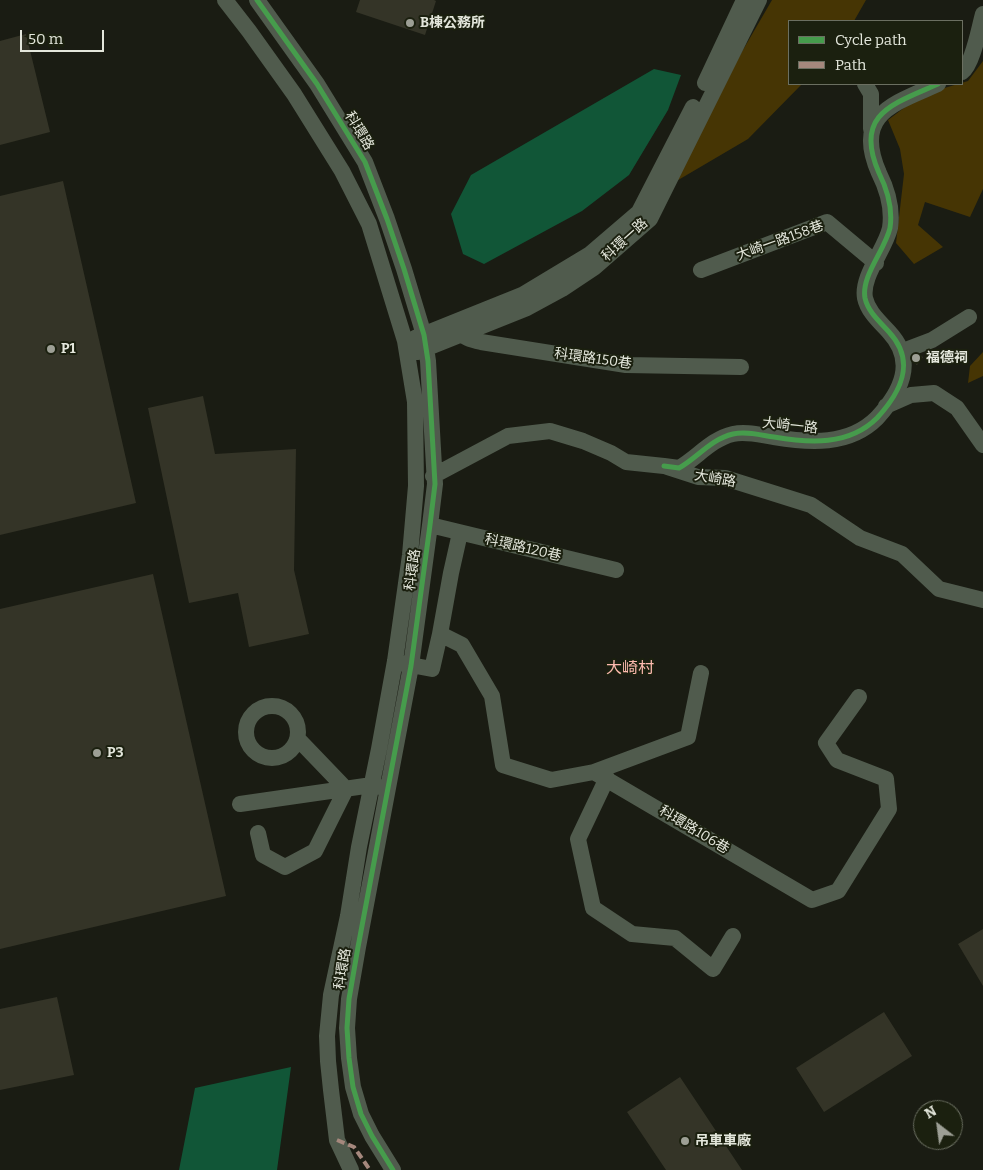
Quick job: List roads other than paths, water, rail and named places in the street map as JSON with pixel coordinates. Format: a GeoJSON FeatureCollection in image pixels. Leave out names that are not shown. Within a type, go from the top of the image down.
{"type":"FeatureCollection","features":[{"type":"Feature","properties":{"kind":"street","name":"科環路"},"geometry":{"type":"LineString","coordinates":[[225,0],[249,30],[294,94],[342,171],[369,224],[387,277],[407,349],[414,402],[416,486],[410,555],[394,661],[358,947],[349,999],[347,1028],[353,1087],[361,1114],[393,1170]]}},
{"type":"Feature","properties":{"kind":"street","name":"科環路"},"geometry":{"type":"LineString","coordinates":[[257,0],[317,84],[365,162],[387,219],[425,342],[431,402],[435,484],[411,666],[379,786],[359,847],[348,916],[331,995],[327,1036],[328,1061],[337,1140],[351,1170]]}},
{"type":"Feature","properties":{"kind":"street","name":"科環一路"},"geometry":{"type":"LineString","coordinates":[[407,349],[458,328],[522,295],[590,254],[640,212],[712,69],[744,0]]}},
{"type":"Feature","properties":{"kind":"street","name":"科環一路"},"geometry":{"type":"LineString","coordinates":[[458,328],[527,308],[562,289],[595,267],[650,219],[759,0]]}},
{"type":"Feature","properties":{"kind":"street"},"geometry":{"type":"LineString","coordinates":[[963,71],[972,56],[983,14]]}},
{"type":"Feature","properties":{"kind":"street"},"geometry":{"type":"LineString","coordinates":[[866,85],[871,94],[870,148],[889,196],[891,212],[890,228],[885,243],[864,290],[870,310],[903,351],[932,340],[969,317]]}},
{"type":"Feature","properties":{"kind":"street"},"geometry":{"type":"LineString","coordinates":[[871,134],[880,115],[889,107],[936,85]]}},
{"type":"Feature","properties":{"kind":"street","name":"大崎一路158巷"},"geometry":{"type":"LineString","coordinates":[[701,270],[827,222],[876,263]]}},
{"type":"Feature","properties":{"kind":"street","name":"科環路150巷"},"geometry":{"type":"LineString","coordinates":[[458,328],[470,340],[626,365],[741,367]]}},
{"type":"Feature","properties":{"kind":"street","name":"大崎一路"},"geometry":{"type":"LineString","coordinates":[[664,466],[678,468],[717,440],[732,434],[749,433],[809,441],[834,440],[855,434],[866,427],[886,406],[901,379],[905,365],[903,351]]}},
{"type":"Feature","properties":{"kind":"street"},"geometry":{"type":"LineString","coordinates":[[886,406],[911,395],[934,392],[957,408],[983,445]]}},
{"type":"Feature","properties":{"kind":"street","name":"大崎路"},"geometry":{"type":"LineString","coordinates":[[434,476],[508,436],[550,431],[583,441],[611,453],[626,462],[664,466],[698,477],[725,478],[811,505],[860,538],[902,554],[939,589],[983,600]]}},
{"type":"Feature","properties":{"kind":"street","name":"科環路120巷"},"geometry":{"type":"LineString","coordinates":[[430,525],[616,570]]}},
{"type":"Feature","properties":{"kind":"street"},"geometry":{"type":"LineString","coordinates":[[394,661],[432,669],[450,573],[460,533]]}},
{"type":"Feature","properties":{"kind":"street"},"geometry":{"type":"LineString","coordinates":[[440,634],[462,645],[492,696],[503,765],[550,780],[600,775],[688,737],[701,673]]}},
{"type":"Feature","properties":{"kind":"street","name":"科環路106巷"},"geometry":{"type":"LineString","coordinates":[[600,775],[812,900],[838,891],[889,809],[886,779],[838,760],[826,742],[859,697]]}},
{"type":"Feature","properties":{"kind":"street"},"geometry":{"type":"LineString","coordinates":[[298,739],[346,789]]}},
{"type":"Feature","properties":{"kind":"street"},"geometry":{"type":"LineString","coordinates":[[600,775],[578,839],[592,908],[632,934],[675,938],[713,969],[733,936]]}},
{"type":"Feature","properties":{"kind":"street"},"geometry":{"type":"LineString","coordinates":[[240,804],[379,786]]}},
{"type":"Feature","properties":{"kind":"street"},"geometry":{"type":"LineString","coordinates":[[258,833],[262,855],[285,867],[315,851],[346,789]]}},
{"type":"Feature","properties":{"kind":"place","name":"B棟公務所"},"geometry":{"type":"Point","coordinates":[410,23]}},
{"type":"Feature","properties":{"kind":"place","name":"P1"},"geometry":{"type":"Point","coordinates":[51,349]}},
{"type":"Feature","properties":{"kind":"place","name":"福德祠"},"geometry":{"type":"Point","coordinates":[916,358]}},
{"type":"Feature","properties":{"kind":"place","name":"P3"},"geometry":{"type":"Point","coordinates":[97,753]}},
{"type":"Feature","properties":{"kind":"place","name":"吊車車廠"},"geometry":{"type":"Point","coordinates":[685,1141]}},
{"type":"Feature","properties":{"kind":"district","name":"大崎村"},"geometry":{"type":"Point","coordinates":[630,669]}}]}
